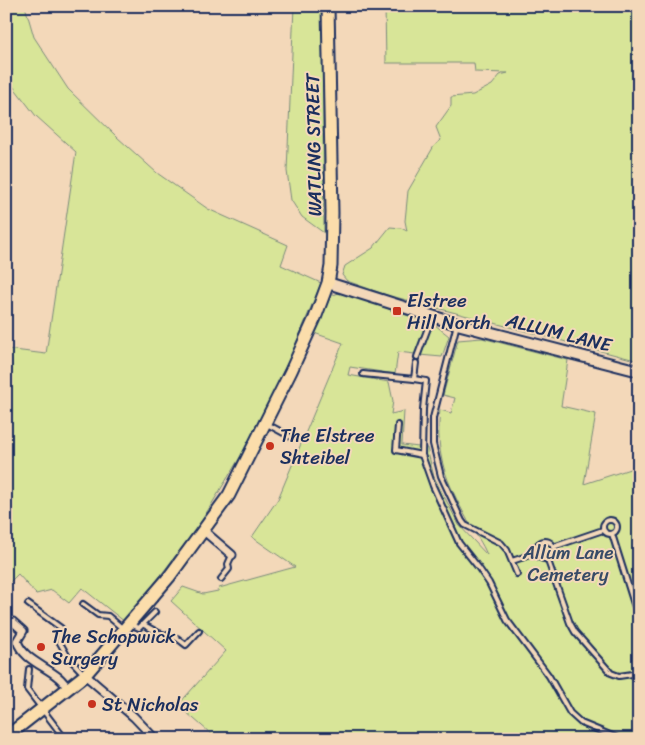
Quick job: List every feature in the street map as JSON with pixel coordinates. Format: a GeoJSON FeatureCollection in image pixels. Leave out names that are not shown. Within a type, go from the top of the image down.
{"type":"FeatureCollection","features":[{"type":"Feature","properties":{"kind":"main road","name":"WATLING STREET"},"geometry":{"type":"LineString","coordinates":[[328,6],[332,213],[331,266],[328,283]]}},
{"type":"Feature","properties":{"kind":"main road","name":"ALLUM LANE"},"geometry":{"type":"LineString","coordinates":[[328,283],[432,317],[639,371]]}},
{"type":"Feature","properties":{"kind":"main road"},"geometry":{"type":"LineString","coordinates":[[10,737],[85,675],[169,578],[204,531],[229,495],[266,424],[299,354],[328,283]]}},
{"type":"Feature","properties":{"kind":"street"},"geometry":{"type":"LineString","coordinates":[[204,531],[232,555]]}},
{"type":"Feature","properties":{"kind":"street"},"geometry":{"type":"LineString","coordinates":[[13,622],[22,631],[17,641],[24,652],[44,669],[58,676],[69,689]]}},
{"type":"Feature","properties":{"kind":"street"},"geometry":{"type":"LineString","coordinates":[[85,675],[134,717],[150,737]]}},
{"type":"Feature","properties":{"kind":"lane"},"geometry":{"type":"LineString","coordinates":[[417,357],[432,317]]}},
{"type":"Feature","properties":{"kind":"lane"},"geometry":{"type":"LineString","coordinates":[[457,324],[433,418],[433,444],[436,461],[462,521],[465,525],[501,543],[507,550],[517,574]]}},
{"type":"Feature","properties":{"kind":"lane"},"geometry":{"type":"LineString","coordinates":[[414,379],[416,363]]}},
{"type":"Feature","properties":{"kind":"lane"},"geometry":{"type":"LineString","coordinates":[[363,374],[426,381],[422,455],[433,486],[460,544],[489,583],[507,620],[549,676],[570,713],[581,723],[620,739]]}},
{"type":"Feature","properties":{"kind":"lane"},"geometry":{"type":"LineString","coordinates":[[266,424],[292,437]]}},
{"type":"Feature","properties":{"kind":"lane"},"geometry":{"type":"LineString","coordinates":[[398,425],[396,450],[422,455]]}},
{"type":"Feature","properties":{"kind":"lane"},"geometry":{"type":"LineString","coordinates":[[603,530],[606,522],[611,521],[616,524],[612,534]]}},
{"type":"Feature","properties":{"kind":"lane"},"geometry":{"type":"LineString","coordinates":[[603,530],[606,534],[612,534]]}},
{"type":"Feature","properties":{"kind":"lane"},"geometry":{"type":"LineString","coordinates":[[553,547],[603,530]]}},
{"type":"Feature","properties":{"kind":"lane"},"geometry":{"type":"LineString","coordinates":[[612,534],[639,620]]}},
{"type":"Feature","properties":{"kind":"lane"},"geometry":{"type":"LineString","coordinates":[[542,541],[548,542],[553,547],[552,554],[547,558],[541,558],[536,552],[537,546],[542,541]]}},
{"type":"Feature","properties":{"kind":"lane"},"geometry":{"type":"LineString","coordinates":[[512,561],[536,552]]}},
{"type":"Feature","properties":{"kind":"lane"},"geometry":{"type":"LineString","coordinates":[[221,579],[229,569],[228,564],[232,555]]}},
{"type":"Feature","properties":{"kind":"lane"},"geometry":{"type":"LineString","coordinates":[[547,558],[575,632],[610,673],[619,676],[639,673]]}},
{"type":"Feature","properties":{"kind":"lane"},"geometry":{"type":"LineString","coordinates":[[28,604],[60,628],[59,641],[68,657],[85,675]]}},
{"type":"Feature","properties":{"kind":"lane"},"geometry":{"type":"LineString","coordinates":[[83,604],[98,616],[108,616],[126,627],[139,628],[155,612]]}},
{"type":"Feature","properties":{"kind":"lane"},"geometry":{"type":"LineString","coordinates":[[144,625],[159,633],[177,638],[186,645],[199,631]]}},
{"type":"Feature","properties":{"kind":"lane"},"geometry":{"type":"LineString","coordinates":[[29,669],[27,689],[66,739]]}},
{"type":"Feature","properties":{"kind":"green space"},"geometry":{"type":"Polygon","coordinates":[[[6,6],[25,6],[34,37],[68,89],[157,173],[208,209],[288,245],[281,265],[321,283],[292,353],[251,439],[199,525],[125,622],[82,588],[69,603],[52,590],[36,594],[18,574],[6,586],[6,349],[46,354],[76,152],[36,116],[6,77],[6,6]]]}},
{"type":"Feature","properties":{"kind":"green space"},"geometry":{"type":"Polygon","coordinates":[[[294,6],[322,6],[324,233],[302,217],[291,200],[287,171],[294,6]]]}},
{"type":"Feature","properties":{"kind":"green space"},"geometry":{"type":"Polygon","coordinates":[[[385,6],[639,6],[639,361],[395,298],[347,281],[342,275],[345,266],[373,248],[390,227],[401,228],[407,231],[405,221],[408,191],[434,146],[441,140],[436,127],[451,106],[451,97],[473,95],[492,85],[500,75],[508,73],[475,72],[474,63],[386,63],[385,6]]]}},
{"type":"Feature","properties":{"kind":"green space","name":"Allum Lane Cemetery"},"geometry":{"type":"Polygon","coordinates":[[[341,292],[423,321],[425,329],[415,354],[398,352],[395,374],[350,367],[348,375],[389,382],[393,401],[391,414],[404,411],[402,445],[427,448],[434,477],[459,525],[487,555],[448,480],[439,441],[440,410],[451,413],[455,398],[443,395],[458,340],[482,338],[568,360],[561,406],[596,414],[584,484],[639,466],[639,739],[217,739],[178,705],[226,651],[171,601],[183,587],[203,594],[295,567],[252,537],[278,499],[343,343],[314,333],[331,296],[341,292]]]}},
{"type":"Feature","properties":{"kind":"green space"},"geometry":{"type":"Polygon","coordinates":[[[435,325],[449,336],[442,357],[419,355],[429,330],[435,325]]]}},
{"type":"Feature","properties":{"kind":"place","name":"Elstree Hill North"},"geometry":{"type":"Point","coordinates":[397,311]}},
{"type":"Feature","properties":{"kind":"place","name":"The Elstree Shteibel"},"geometry":{"type":"Point","coordinates":[270,446]}},
{"type":"Feature","properties":{"kind":"place","name":"The Schopwick Surgery"},"geometry":{"type":"Point","coordinates":[41,647]}},
{"type":"Feature","properties":{"kind":"place","name":"St Nicholas"},"geometry":{"type":"Point","coordinates":[92,704]}}]}
